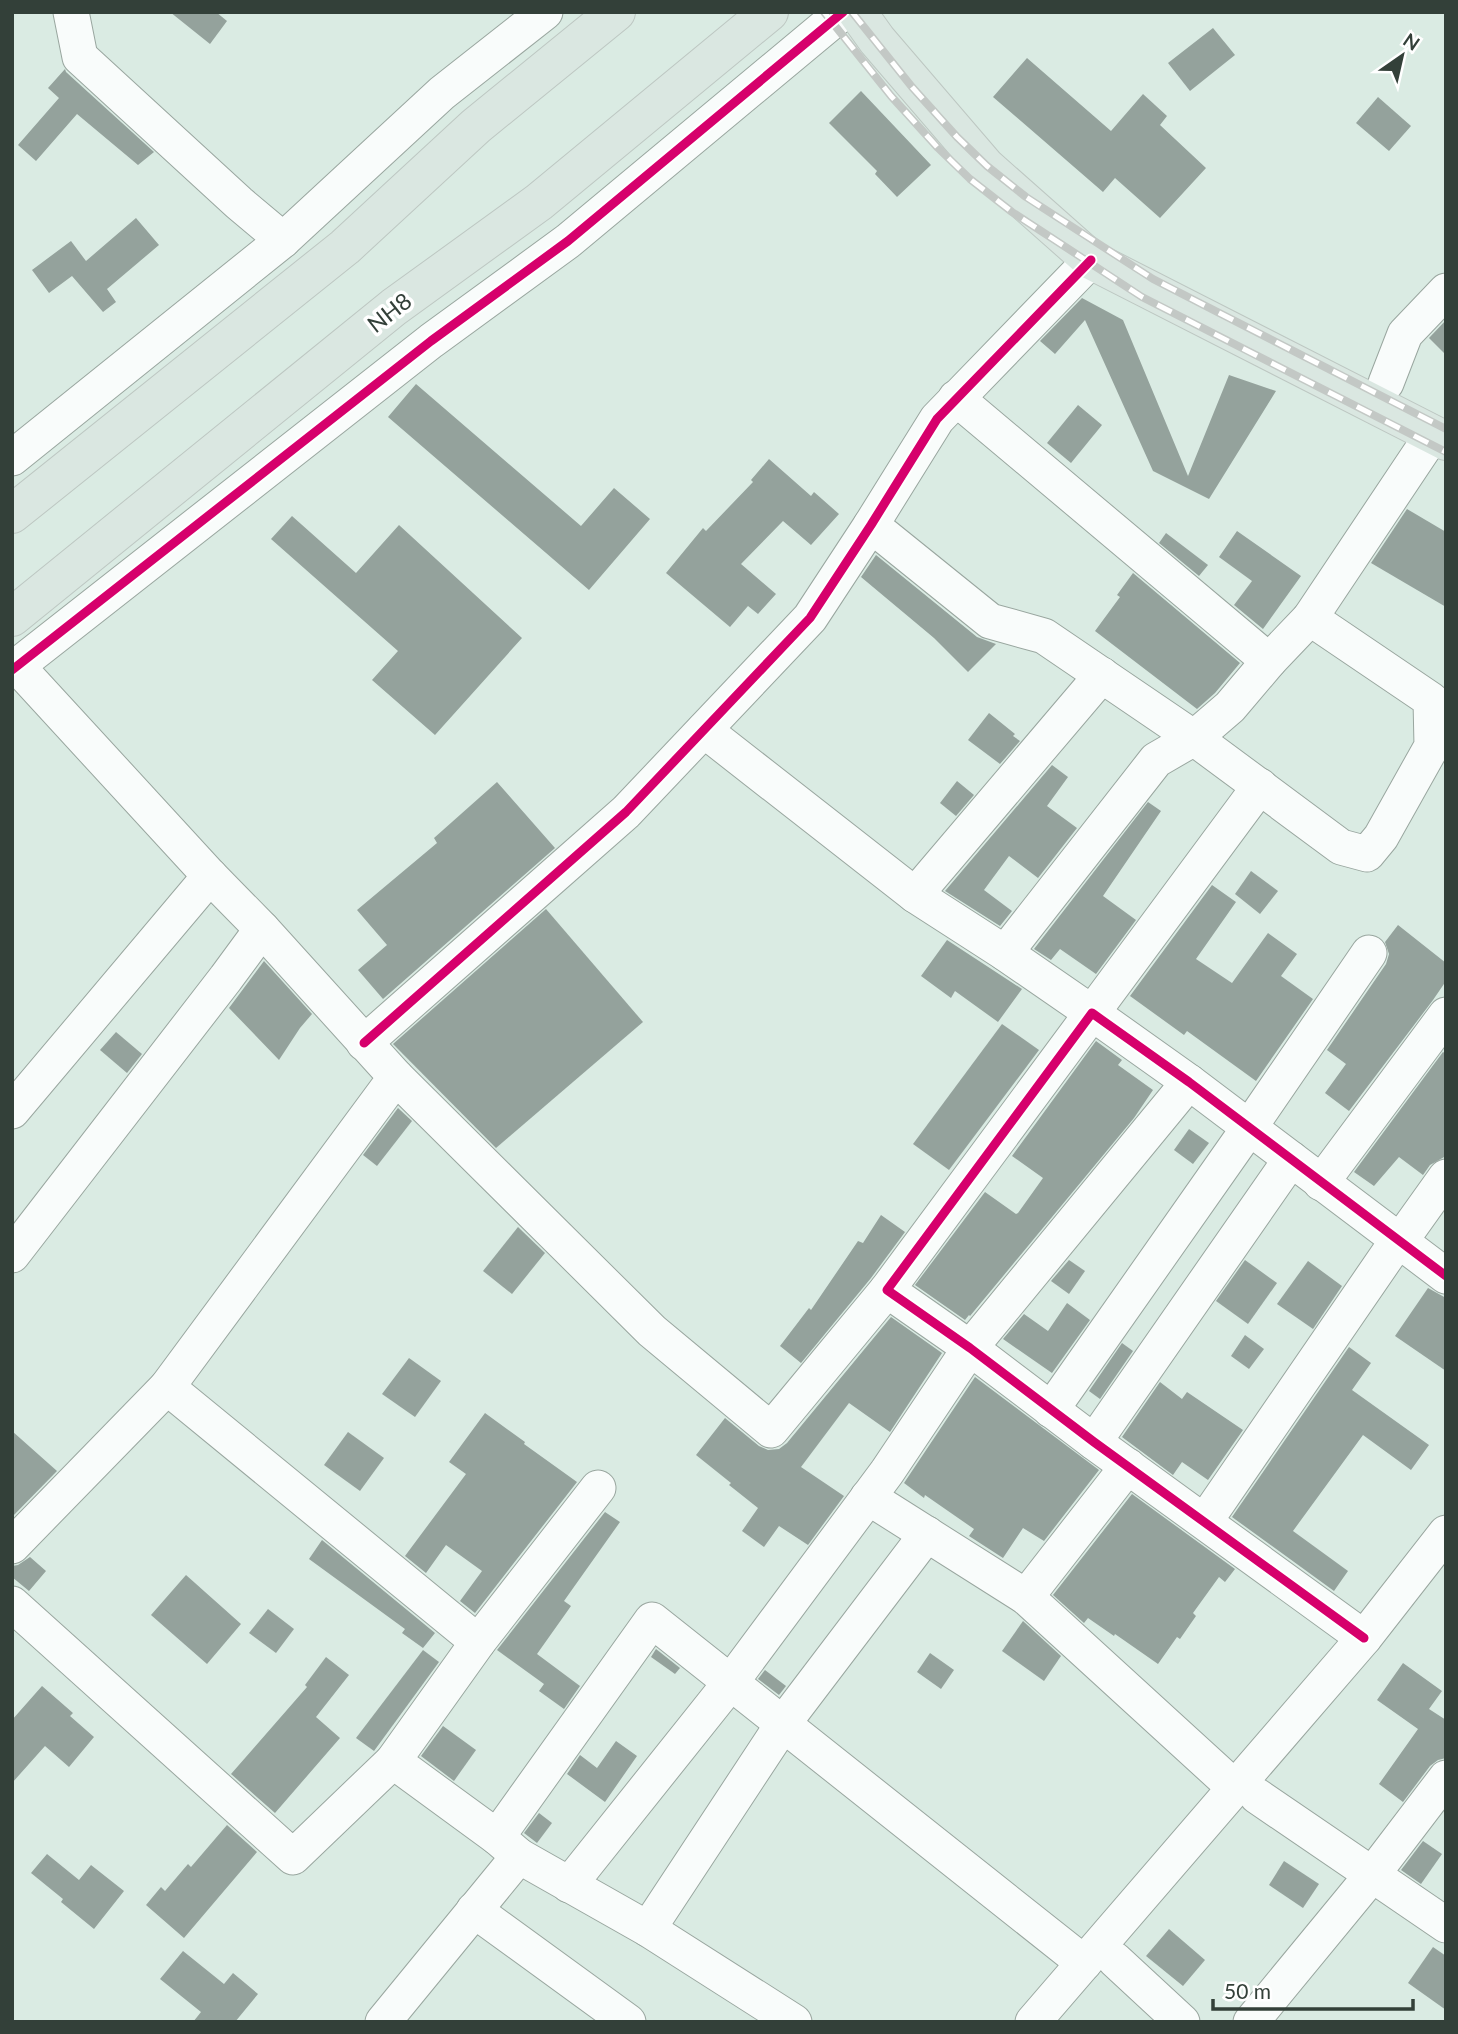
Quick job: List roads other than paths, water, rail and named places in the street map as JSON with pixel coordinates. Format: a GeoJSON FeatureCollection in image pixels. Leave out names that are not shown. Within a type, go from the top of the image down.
{"type":"FeatureCollection","features":[{"type":"Feature","properties":{"kind":"main road"},"geometry":{"type":"LineString","coordinates":[[12,514],[345,247],[476,126],[616,12]]}},
{"type":"Feature","properties":{"kind":"main road","name":"NH8"},"geometry":{"type":"LineString","coordinates":[[12,617],[394,307],[539,202],[769,12]]}},
{"type":"Feature","properties":{"kind":"main road"},"geometry":{"type":"LineString","coordinates":[[857,12],[877,40],[986,167],[1091,260],[1441,430]]}},
{"type":"Feature","properties":{"kind":"main road"},"geometry":{"type":"LineString","coordinates":[[882,12],[1000,151],[1097,235],[1386,383],[1441,430]]}},
{"type":"Feature","properties":{"kind":"street"},"geometry":{"type":"LineString","coordinates":[[71,12],[80,57],[283,240]]}},
{"type":"Feature","properties":{"kind":"street"},"geometry":{"type":"LineString","coordinates":[[12,458],[283,240],[442,93],[545,12]]}},
{"type":"Feature","properties":{"kind":"street"},"geometry":{"type":"LineString","coordinates":[[843,12],[568,241],[431,341],[15,668],[262,929],[396,1077],[652,1331],[771,1430],[887,1290],[1260,786]]}},
{"type":"Feature","properties":{"kind":"street"},"geometry":{"type":"LineString","coordinates":[[364,1043],[626,812],[810,618],[937,419],[1091,260]]}},
{"type":"Feature","properties":{"kind":"street"},"geometry":{"type":"LineString","coordinates":[[1386,383],[1405,334],[1446,291]]}},
{"type":"Feature","properties":{"kind":"street"},"geometry":{"type":"LineString","coordinates":[[956,398],[1269,662]]}},
{"type":"Feature","properties":{"kind":"street"},"geometry":{"type":"LineString","coordinates":[[1005,953],[1156,760],[1194,738],[1230,707],[1310,618],[1441,430]]}},
{"type":"Feature","properties":{"kind":"street"},"geometry":{"type":"LineString","coordinates":[[871,525],[990,621],[1044,636],[1194,738],[1340,847],[1367,854],[1381,838],[1432,746],[1431,700],[1310,618]]}},
{"type":"Feature","properties":{"kind":"street"},"geometry":{"type":"LineString","coordinates":[[915,895],[1102,676]]}},
{"type":"Feature","properties":{"kind":"street"},"geometry":{"type":"LineString","coordinates":[[704,730],[915,895],[1092,1013],[1446,1276]]}},
{"type":"Feature","properties":{"kind":"street"},"geometry":{"type":"LineString","coordinates":[[12,1111],[210,876]]}},
{"type":"Feature","properties":{"kind":"street"},"geometry":{"type":"LineString","coordinates":[[12,1255],[262,929]]}},
{"type":"Feature","properties":{"kind":"street"},"geometry":{"type":"LineString","coordinates":[[1051,1410],[1369,953]]}},
{"type":"Feature","properties":{"kind":"street"},"geometry":{"type":"LineString","coordinates":[[1321,1183],[1446,1016]]}},
{"type":"Feature","properties":{"kind":"street"},"geometry":{"type":"LineString","coordinates":[[12,1546],[167,1387],[396,1077]]}},
{"type":"Feature","properties":{"kind":"street"},"geometry":{"type":"LineString","coordinates":[[569,1885],[731,1682],[887,1472],[970,1348],[1189,1083]]}},
{"type":"Feature","properties":{"kind":"street"},"geometry":{"type":"LineString","coordinates":[[1094,1442],[1291,1159]]}},
{"type":"Feature","properties":{"kind":"street"},"geometry":{"type":"LineString","coordinates":[[1205,1521],[1398,1240],[1401,1240],[1446,1177]]}},
{"type":"Feature","properties":{"kind":"street"},"geometry":{"type":"LineString","coordinates":[[887,1290],[1364,1638]]}},
{"type":"Feature","properties":{"kind":"street"},"geometry":{"type":"LineString","coordinates":[[167,1387],[478,1642]]}},
{"type":"Feature","properties":{"kind":"street"},"geometry":{"type":"LineString","coordinates":[[1026,1597],[1128,1466]]}},
{"type":"Feature","properties":{"kind":"street"},"geometry":{"type":"LineString","coordinates":[[12,1604],[293,1857],[393,1761],[478,1642],[598,1488]]}},
{"type":"Feature","properties":{"kind":"street"},"geometry":{"type":"LineString","coordinates":[[868,1497],[1026,1597],[1246,1792],[1446,1925]]}},
{"type":"Feature","properties":{"kind":"street"},"geometry":{"type":"LineString","coordinates":[[1033,2022],[1100,1962],[1246,1792],[1446,1533]]}},
{"type":"Feature","properties":{"kind":"street"},"geometry":{"type":"LineString","coordinates":[[648,1929],[783,1724],[927,1534]]}},
{"type":"Feature","properties":{"kind":"street"},"geometry":{"type":"LineString","coordinates":[[1246,1792],[1361,1676],[1446,1569]]}},
{"type":"Feature","properties":{"kind":"street"},"geometry":{"type":"LineString","coordinates":[[387,2020],[474,1910],[508,1846],[653,1620],[783,1724],[1182,2022]]}},
{"type":"Feature","properties":{"kind":"street"},"geometry":{"type":"LineString","coordinates":[[393,1761],[508,1846],[569,1885],[648,1929],[794,2022]]}},
{"type":"Feature","properties":{"kind":"street"},"geometry":{"type":"LineString","coordinates":[[1251,2022],[1372,1875],[1446,1778]]}},
{"type":"Feature","properties":{"kind":"street"},"geometry":{"type":"LineString","coordinates":[[474,1910],[628,2022]]}},
{"type":"Feature","properties":{"kind":"street"},"geometry":{"type":"LineString","coordinates":[[1062,2022],[1100,1962]]}},
{"type":"Feature","properties":{"kind":"railway"},"geometry":{"type":"LineString","coordinates":[[824,12],[891,96],[938,148],[970,179],[1012,212],[1142,297],[1446,452]]}},
{"type":"Feature","properties":{"kind":"railway"},"geometry":{"type":"LineString","coordinates":[[852,12],[912,87],[957,137],[987,166],[1026,197],[1153,279],[1446,429]]}}]}
